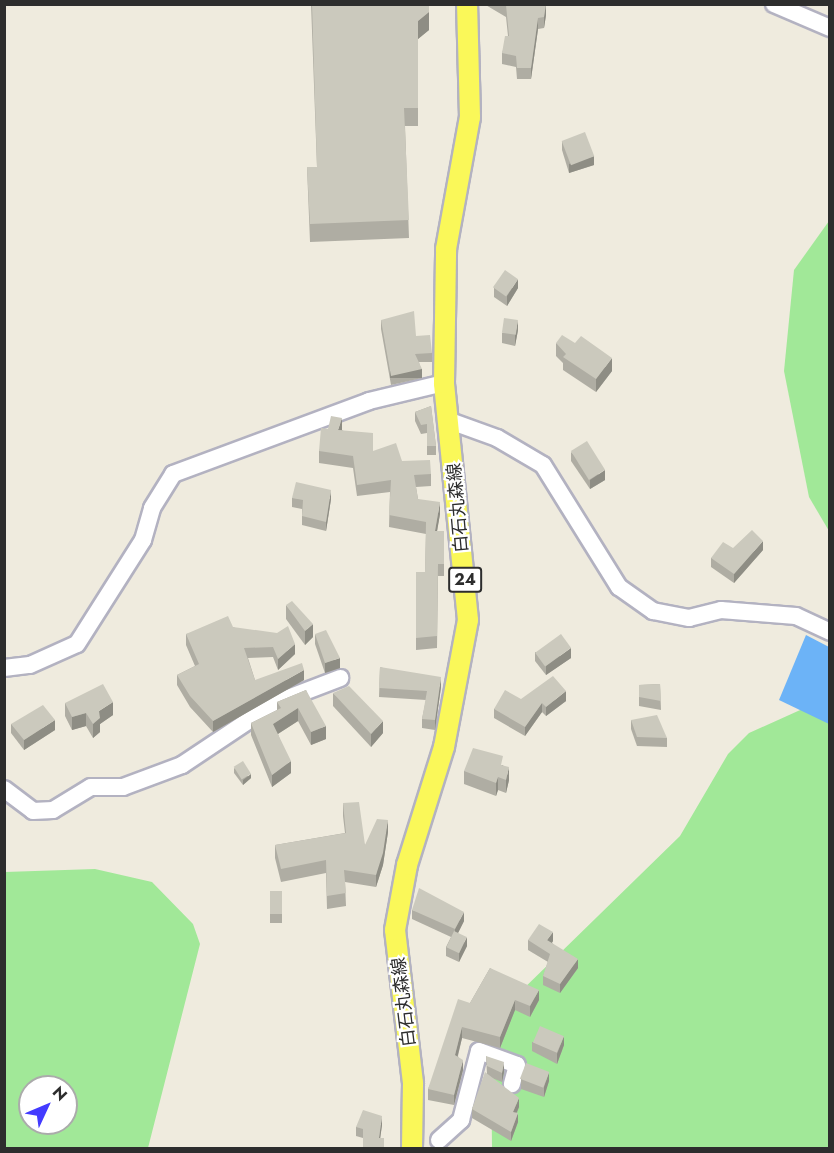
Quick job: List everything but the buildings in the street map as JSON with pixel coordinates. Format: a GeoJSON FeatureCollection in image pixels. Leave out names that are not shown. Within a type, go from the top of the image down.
{"type":"FeatureCollection","features":[{"type":"Feature","properties":{"kind":"main road","name":"白石丸森線"},"geometry":{"type":"LineString","coordinates":[[412,1149],[413,1083],[395,930],[407,865],[444,747],[468,620],[450,421],[444,382],[446,249],[470,117],[467,4]]}},
{"type":"Feature","properties":{"kind":"street"},"geometry":{"type":"LineString","coordinates":[[774,4],[830,28]]}},
{"type":"Feature","properties":{"kind":"street"},"geometry":{"type":"LineString","coordinates":[[4,668],[30,665],[77,644],[143,540],[152,508],[173,474],[369,401],[444,382]]}},
{"type":"Feature","properties":{"kind":"street"},"geometry":{"type":"LineString","coordinates":[[450,421],[497,438],[543,465],[619,587],[653,611],[689,618],[721,610],[796,616],[830,632]]}},
{"type":"Feature","properties":{"kind":"street"},"geometry":{"type":"LineString","coordinates":[[4,789],[33,812],[53,810],[91,787],[123,787],[182,765],[275,703],[340,678]]}},
{"type":"Feature","properties":{"kind":"street"},"geometry":{"type":"LineString","coordinates":[[412,1127],[441,1144],[461,1120],[479,1051],[517,1065],[512,1084]]}},
{"type":"Feature","properties":{"kind":"green space"},"geometry":{"type":"Polygon","coordinates":[[[829,221],[829,531],[809,497],[784,371],[794,270],[829,221]]]}},
{"type":"Feature","properties":{"kind":"green space"},"geometry":{"type":"Polygon","coordinates":[[[829,697],[829,1148],[492,1148],[491,1056],[515,997],[680,836],[728,754],[749,733],[829,697]]]}},
{"type":"Feature","properties":{"kind":"green space"},"geometry":{"type":"Polygon","coordinates":[[[95,869],[152,882],[193,924],[200,944],[148,1148],[5,1148],[5,872],[95,869]]]}},
{"type":"Feature","properties":{"kind":"water"},"geometry":{"type":"Polygon","coordinates":[[[806,635],[829,647],[829,724],[779,700],[806,635]]]}}]}
